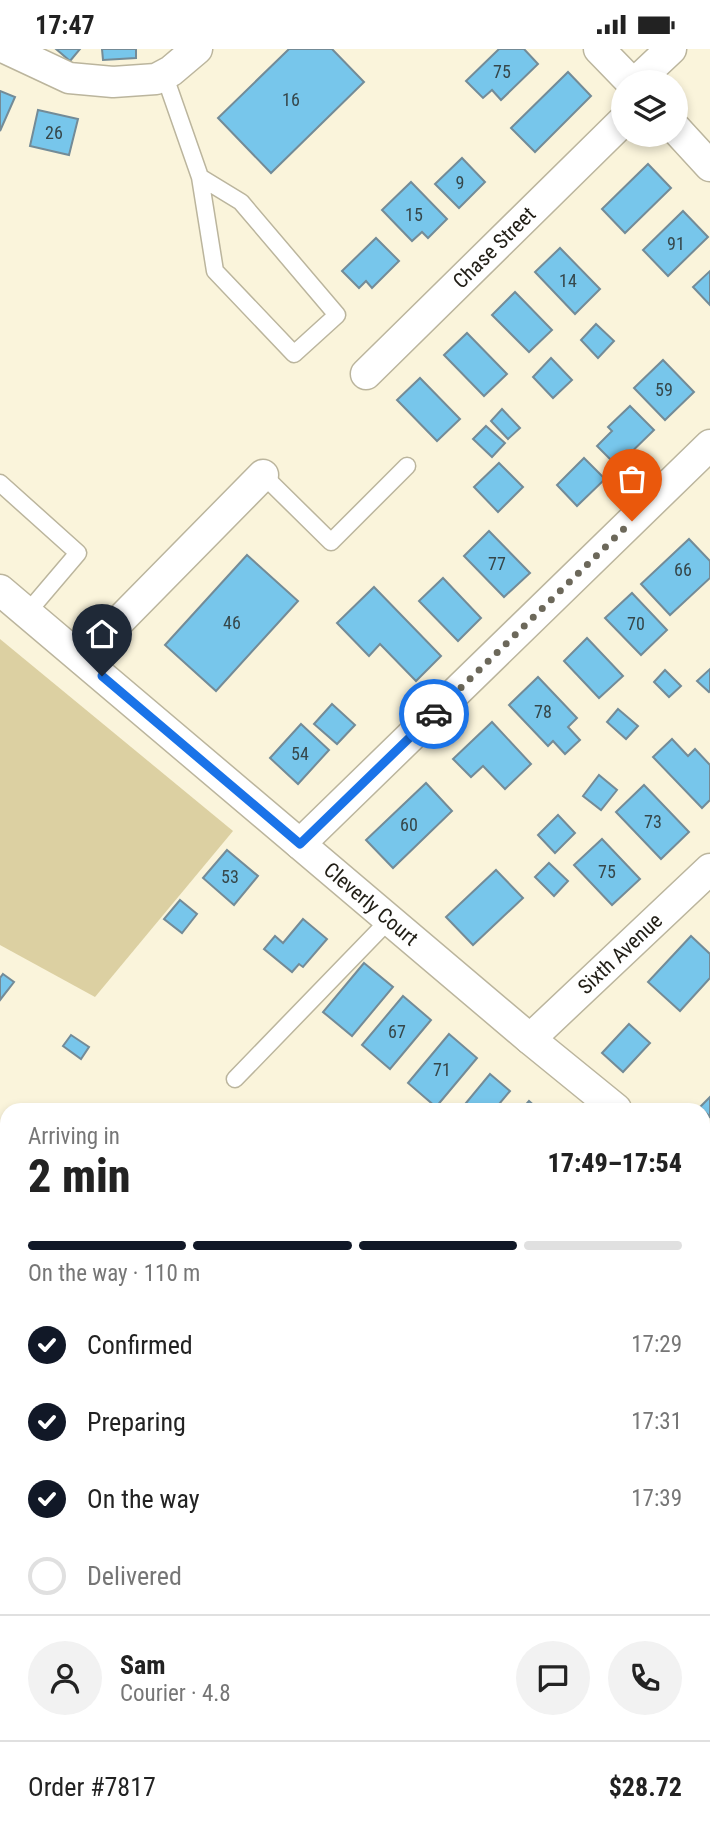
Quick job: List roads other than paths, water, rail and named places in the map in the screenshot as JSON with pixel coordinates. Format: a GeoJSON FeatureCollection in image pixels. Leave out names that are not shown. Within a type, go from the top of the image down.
{"type":"FeatureCollection","features":[{"type":"Feature","properties":{"kind":"street"},"geometry":{"type":"LineString","coordinates":[[7,49],[69,78],[113,82],[156,79],[197,49]]}},
{"type":"Feature","properties":{"kind":"street"},"geometry":{"type":"LineString","coordinates":[[599,49],[619,70]]}},
{"type":"Feature","properties":{"kind":"street"},"geometry":{"type":"LineString","coordinates":[[649,70],[671,49]]}},
{"type":"Feature","properties":{"kind":"street","name":"Chase Street"},"geometry":{"type":"LineString","coordinates":[[366,374],[611,133]]}},
{"type":"Feature","properties":{"kind":"street"},"geometry":{"type":"LineString","coordinates":[[688,142],[710,166]]}},
{"type":"Feature","properties":{"kind":"street"},"geometry":{"type":"LineString","coordinates":[[300,844],[710,445]]}},
{"type":"Feature","properties":{"kind":"street"},"geometry":{"type":"LineString","coordinates":[[82,659],[263,475]]}},
{"type":"Feature","properties":{"kind":"street","name":"Cleverly Court"},"geometry":{"type":"LineString","coordinates":[[0,590],[530,1039],[610,1103]]}},
{"type":"Feature","properties":{"kind":"street","name":"Sixth Avenue"},"geometry":{"type":"LineString","coordinates":[[530,1039],[710,869]]}},
{"type":"Feature","properties":{"kind":"lane"},"geometry":{"type":"LineString","coordinates":[[164,74],[200,177],[215,271],[294,354],[337,315],[241,202],[200,177]]}},
{"type":"Feature","properties":{"kind":"lane"},"geometry":{"type":"LineString","coordinates":[[263,475],[331,542],[407,466]]}},
{"type":"Feature","properties":{"kind":"lane"},"geometry":{"type":"LineString","coordinates":[[0,483],[78,553],[27,613]]}},
{"type":"Feature","properties":{"kind":"lane"},"geometry":{"type":"LineString","coordinates":[[235,1079],[390,920]]}}]}
